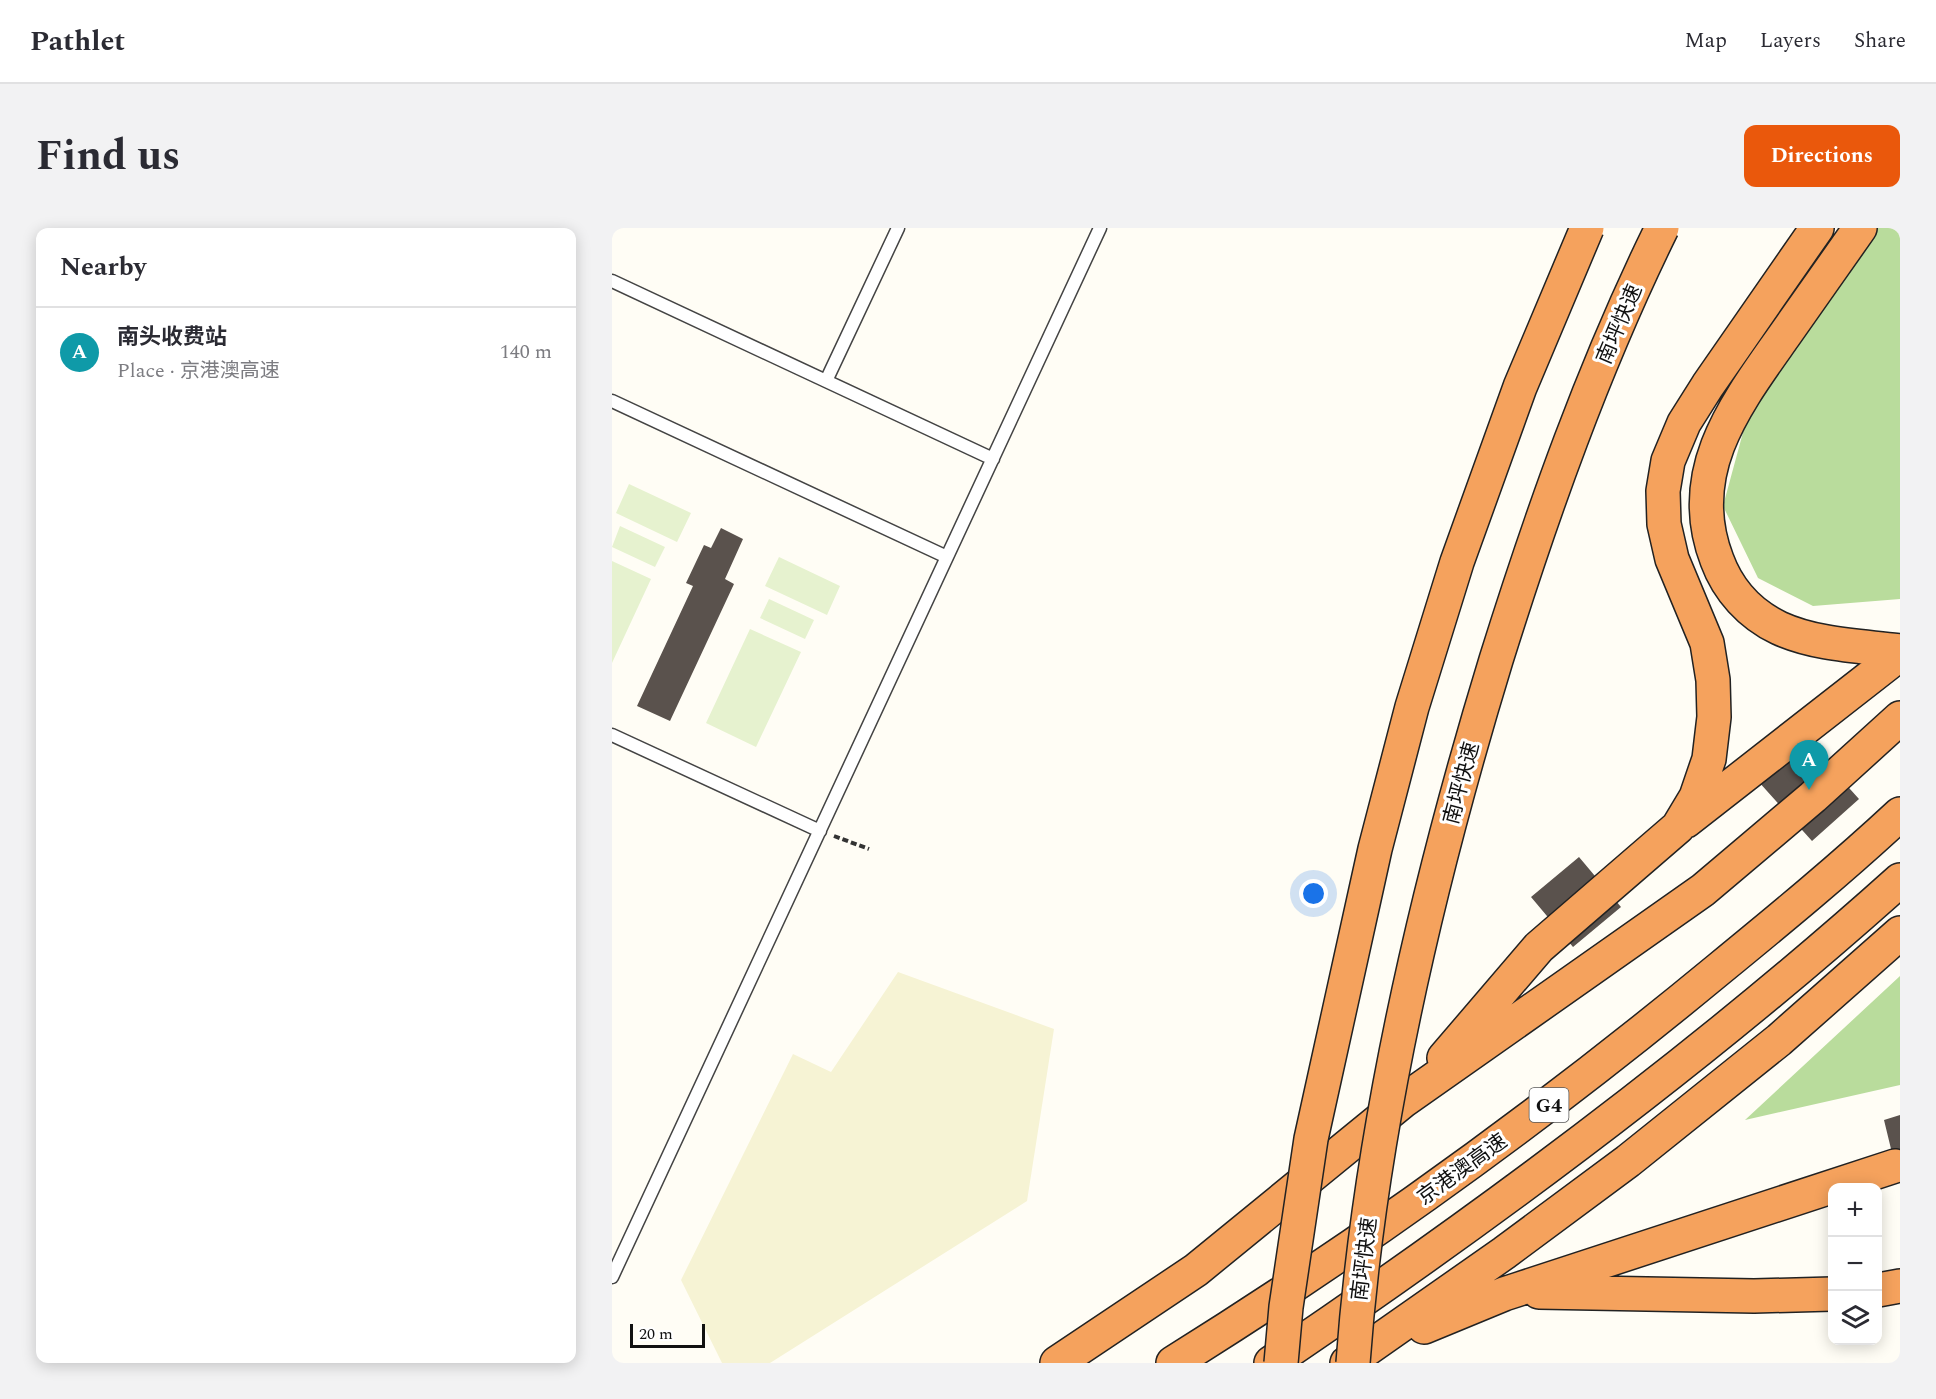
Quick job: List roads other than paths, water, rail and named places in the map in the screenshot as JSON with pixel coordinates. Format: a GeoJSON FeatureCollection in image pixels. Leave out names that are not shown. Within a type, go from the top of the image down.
{"type":"FeatureCollection","features":[{"type":"Feature","properties":{"kind":"highway"},"geometry":{"type":"LineString","coordinates":[[1281,1363],[1286,1307],[1311,1139],[1376,849],[1412,707],[1457,562],[1520,387],[1587,228]]}},
{"type":"Feature","properties":{"kind":"highway","name":"南坪快速"},"geometry":{"type":"LineString","coordinates":[[1350,1363],[1376,1164],[1403,1023],[1440,860],[1473,737],[1520,584],[1581,413],[1641,271],[1662,228]]}},
{"type":"Feature","properties":{"kind":"highway"},"geometry":{"type":"LineString","coordinates":[[1678,827],[1696,797],[1709,759],[1714,717],[1713,680],[1707,643],[1672,559],[1664,524],[1663,491],[1668,461],[1684,423],[1708,385],[1817,228]]}},
{"type":"Feature","properties":{"kind":"highway"},"geometry":{"type":"LineString","coordinates":[[1860,228],[1740,397],[1722,431],[1710,471],[1706,508],[1710,541],[1722,573],[1739,598],[1757,615],[1781,629],[1807,637],[1839,644],[1900,652]]}},
{"type":"Feature","properties":{"kind":"highway"},"geometry":{"type":"LineString","coordinates":[[1403,1101],[1434,1070],[1539,947],[1678,827],[1900,652]]}},
{"type":"Feature","properties":{"kind":"highway"},"geometry":{"type":"LineString","coordinates":[[1057,1363],[1196,1270],[1403,1101],[1703,890],[1813,797],[1900,718]]}},
{"type":"Feature","properties":{"kind":"highway","name":"京港澳高速"},"geometry":{"type":"LineString","coordinates":[[1173,1363],[1366,1238],[1524,1124],[1671,1009],[1848,863],[1900,814]]}},
{"type":"Feature","properties":{"kind":"highway","name":"G4"},"geometry":{"type":"LineString","coordinates":[[1271,1363],[1437,1250],[1575,1147],[1713,1039],[1844,930],[1900,880]]}},
{"type":"Feature","properties":{"kind":"highway"},"geometry":{"type":"LineString","coordinates":[[1350,1363],[1628,1161],[1779,1040],[1900,933]]}},
{"type":"Feature","properties":{"kind":"highway"},"geometry":{"type":"LineString","coordinates":[[1350,1363],[1451,1314],[1504,1294],[1895,1166]]}},
{"type":"Feature","properties":{"kind":"highway"},"geometry":{"type":"LineString","coordinates":[[1882,1289],[1900,1286]]}},
{"type":"Feature","properties":{"kind":"highway"},"geometry":{"type":"LineString","coordinates":[[1504,1294],[1564,1292],[1754,1296],[1828,1294]]}},
{"type":"Feature","properties":{"kind":"lane"},"geometry":{"type":"LineString","coordinates":[[826,381],[898,228]]}},
{"type":"Feature","properties":{"kind":"lane"},"geometry":{"type":"LineString","coordinates":[[612,1277],[1100,228]]}},
{"type":"Feature","properties":{"kind":"lane"},"geometry":{"type":"LineString","coordinates":[[612,281],[993,459]]}},
{"type":"Feature","properties":{"kind":"lane"},"geometry":{"type":"LineString","coordinates":[[612,401],[947,557]]}},
{"type":"Feature","properties":{"kind":"lane"},"geometry":{"type":"LineString","coordinates":[[612,735],[820,831]]}},
{"type":"Feature","properties":{"kind":"place","name":"南头收费站"},"geometry":{"type":"Point","coordinates":[1809,790]}}]}
